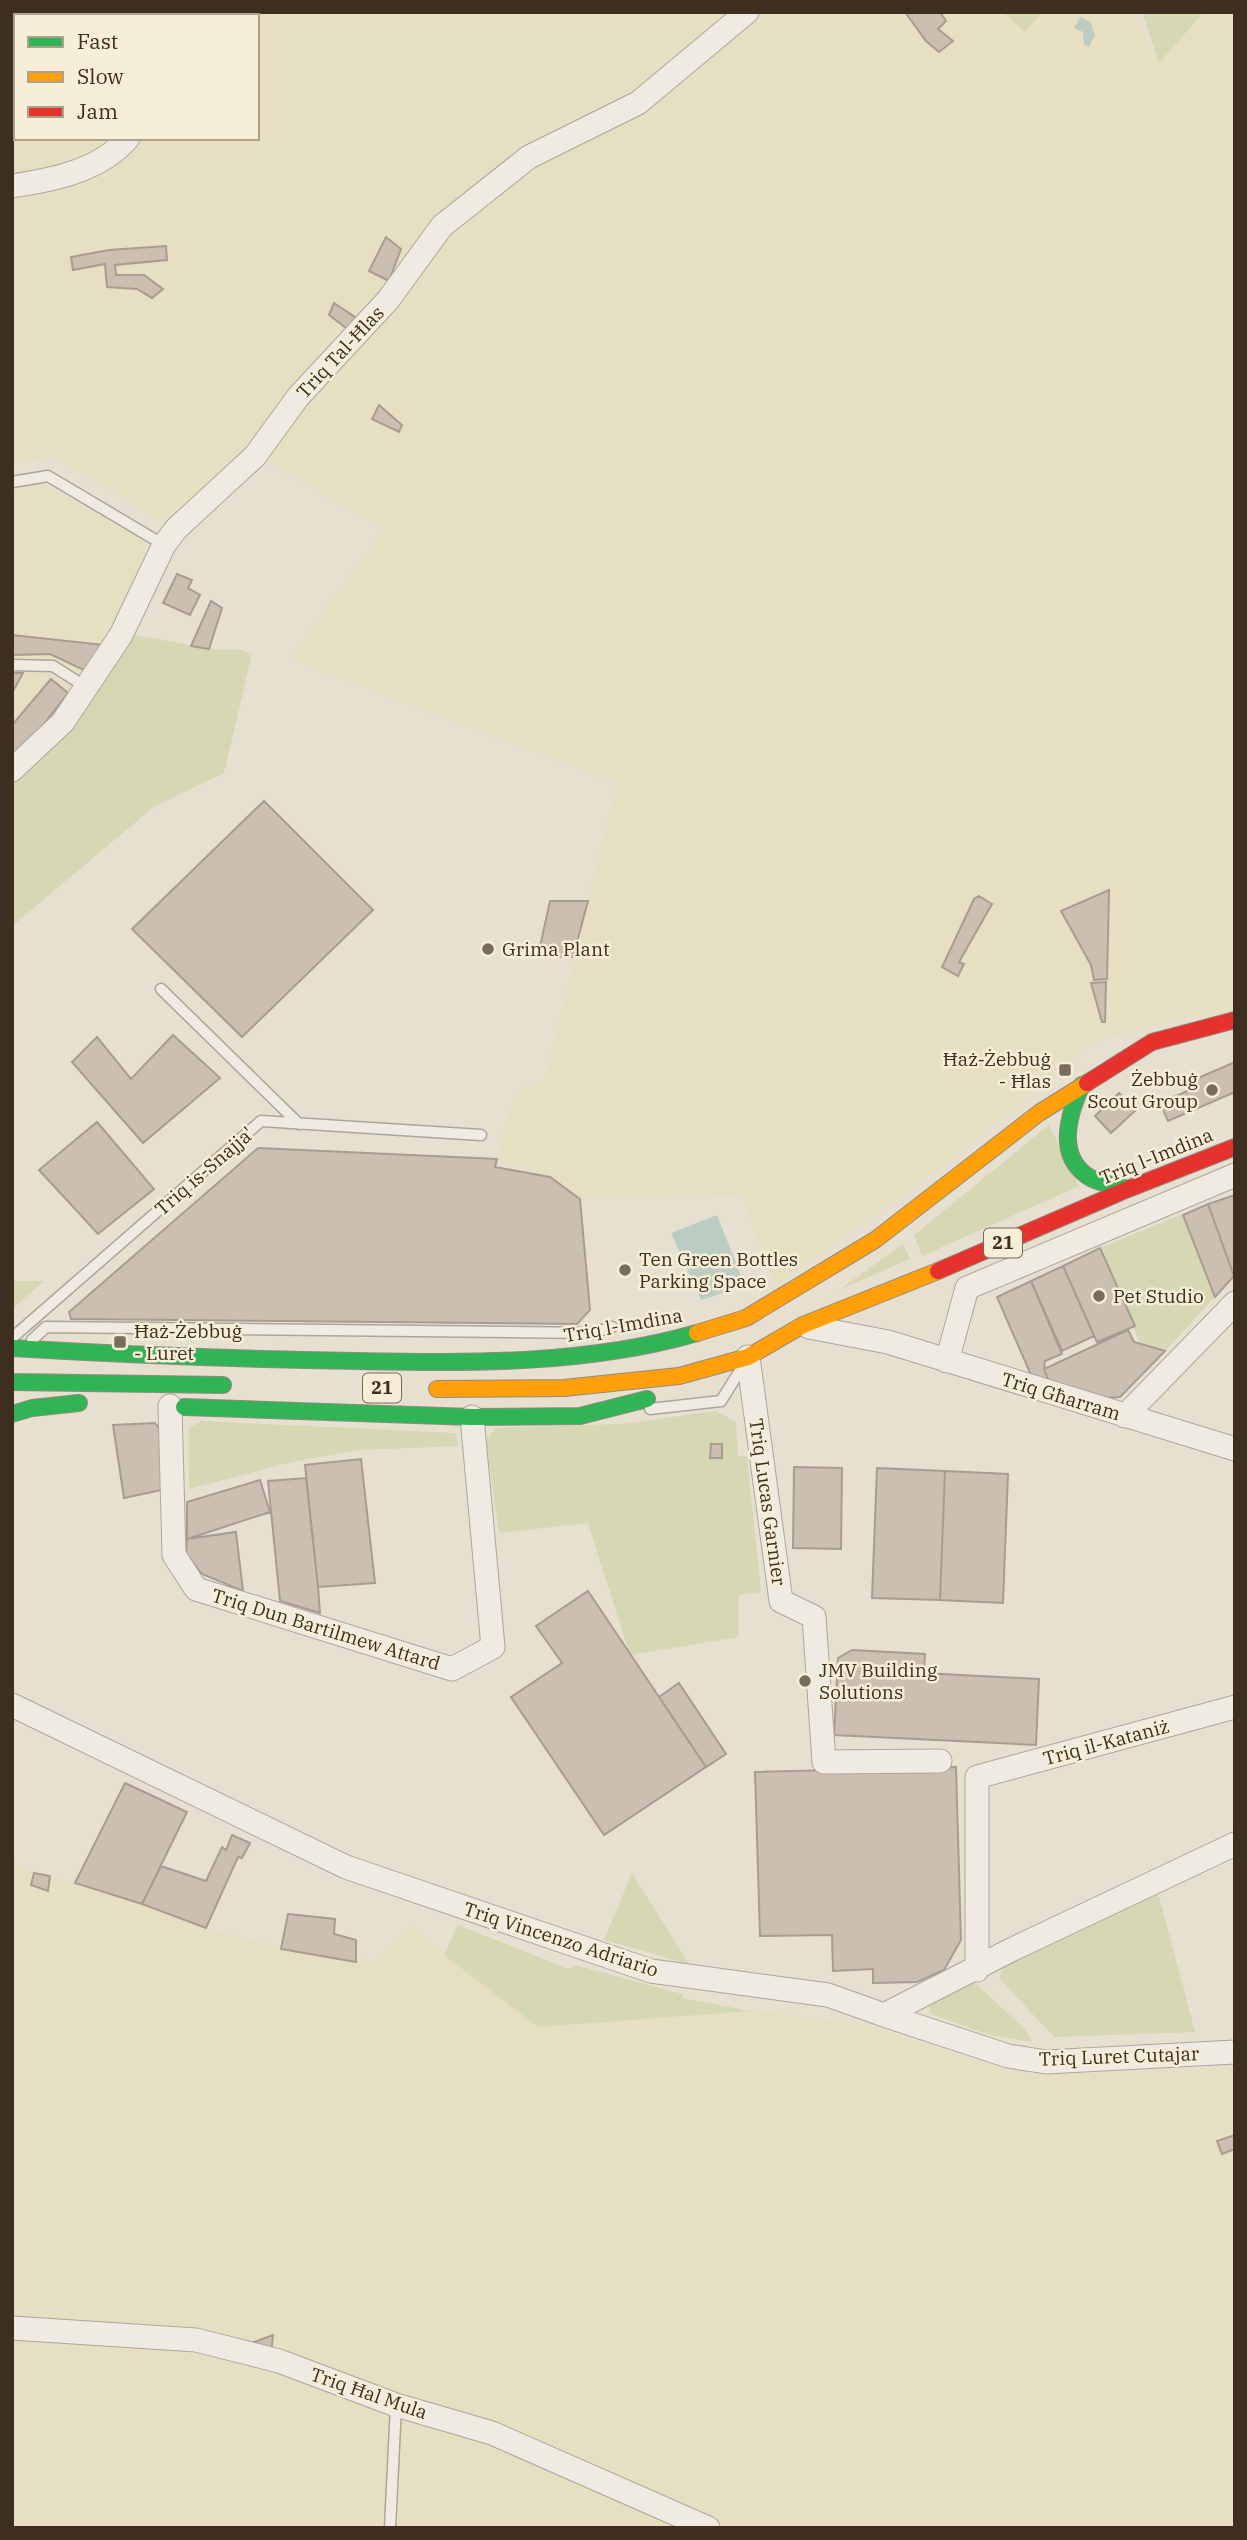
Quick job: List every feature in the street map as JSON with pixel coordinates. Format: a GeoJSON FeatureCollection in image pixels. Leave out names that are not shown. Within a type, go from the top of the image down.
{"type":"FeatureCollection","features":[{"type":"Feature","properties":{"kind":"highway","name":"Triq l-Imdina"},"geometry":{"type":"LineString","coordinates":[[15,1348],[179,1358],[478,1363],[579,1356],[658,1344],[746,1318],[875,1240],[1040,1113],[1152,1042],[1235,1020]]}},
{"type":"Feature","properties":{"kind":"highway"},"geometry":{"type":"LineString","coordinates":[[1110,1067],[1211,1040],[1235,1038]]}},
{"type":"Feature","properties":{"kind":"highway"},"geometry":{"type":"LineString","coordinates":[[1082,1085],[1072,1106],[1067,1126],[1071,1156],[1087,1175],[1128,1189]]}},
{"type":"Feature","properties":{"kind":"highway","name":"Triq l-Imdina"},"geometry":{"type":"LineString","coordinates":[[420,1389],[564,1388],[630,1383],[679,1376],[748,1357],[803,1325],[878,1297],[1128,1189],[1235,1147]]}},
{"type":"Feature","properties":{"kind":"highway"},"geometry":{"type":"LineString","coordinates":[[164,1406],[472,1417],[580,1416],[654,1398],[718,1365]]}},
{"type":"Feature","properties":{"kind":"highway"},"geometry":{"type":"LineString","coordinates":[[12,1382],[238,1385]]}},
{"type":"Feature","properties":{"kind":"highway"},"geometry":{"type":"LineString","coordinates":[[12,1390],[45,1383]]}},
{"type":"Feature","properties":{"kind":"highway"},"geometry":{"type":"LineString","coordinates":[[12,1414],[32,1408],[98,1403]]}},
{"type":"Feature","properties":{"kind":"street","name":"Triq Tal-Ħlas"},"geometry":{"type":"LineString","coordinates":[[12,770],[63,722],[129,620],[164,545],[176,529],[255,456],[298,397],[388,300],[442,226],[540,150],[638,103],[747,12]]}},
{"type":"Feature","properties":{"kind":"street"},"geometry":{"type":"LineString","coordinates":[[12,186],[71,173],[95,164],[125,140]]}},
{"type":"Feature","properties":{"kind":"street"},"geometry":{"type":"LineString","coordinates":[[947,1361],[967,1288],[1235,1175]]}},
{"type":"Feature","properties":{"kind":"street"},"geometry":{"type":"LineString","coordinates":[[878,1297],[880,1327],[888,1342]]}},
{"type":"Feature","properties":{"kind":"street"},"geometry":{"type":"LineString","coordinates":[[1125,1416],[1235,1304]]}},
{"type":"Feature","properties":{"kind":"street","name":"Triq Għarram"},"geometry":{"type":"LineString","coordinates":[[803,1325],[888,1342],[1234,1453]]}},
{"type":"Feature","properties":{"kind":"street","name":"Triq Lucas Garnier"},"geometry":{"type":"LineString","coordinates":[[748,1357],[781,1601],[814,1617],[824,1762],[940,1761]]}},
{"type":"Feature","properties":{"kind":"street","name":"Triq Dun Bartilmew Attard"},"geometry":{"type":"LineString","coordinates":[[164,1406],[174,1555],[196,1588],[452,1669],[493,1647],[472,1417]]}},
{"type":"Feature","properties":{"kind":"street","name":"Triq Vincenzo Adriario"},"geometry":{"type":"LineString","coordinates":[[12,1705],[346,1867],[651,1971],[828,1995],[884,2015]]}},
{"type":"Feature","properties":{"kind":"street","name":"Triq il-Kataniż"},"geometry":{"type":"LineString","coordinates":[[977,1970],[977,1777],[1235,1707]]}},
{"type":"Feature","properties":{"kind":"street"},"geometry":{"type":"LineString","coordinates":[[884,2015],[977,1970],[1013,1949],[1235,1844]]}},
{"type":"Feature","properties":{"kind":"street","name":"Triq Luret Cutajar"},"geometry":{"type":"LineString","coordinates":[[884,2015],[1008,2056],[1046,2062],[1235,2052]]}},
{"type":"Feature","properties":{"kind":"street","name":"Triq Ħal Mula"},"geometry":{"type":"LineString","coordinates":[[12,2328],[195,2340],[279,2361],[396,2405],[492,2433],[708,2528]]}},
{"type":"Feature","properties":{"kind":"lane"},"geometry":{"type":"LineString","coordinates":[[12,482],[48,476],[164,545]]}},
{"type":"Feature","properties":{"kind":"lane"},"geometry":{"type":"LineString","coordinates":[[12,665],[53,666],[86,687]]}},
{"type":"Feature","properties":{"kind":"lane"},"geometry":{"type":"LineString","coordinates":[[161,989],[299,1124]]}},
{"type":"Feature","properties":{"kind":"lane","name":"Triq is-Snajja'"},"geometry":{"type":"LineString","coordinates":[[15,1348],[261,1121],[481,1135]]}},
{"type":"Feature","properties":{"kind":"lane"},"geometry":{"type":"LineString","coordinates":[[15,1348],[46,1326],[551,1333],[592,1333],[612,1327]]}},
{"type":"Feature","properties":{"kind":"lane"},"geometry":{"type":"LineString","coordinates":[[551,1333],[579,1356]]}},
{"type":"Feature","properties":{"kind":"lane","name":"Triq l-Imdina"},"geometry":{"type":"LineString","coordinates":[[580,1416],[721,1401],[748,1357]]}},
{"type":"Feature","properties":{"kind":"lane"},"geometry":{"type":"LineString","coordinates":[[390,2528],[396,2405]]}},
{"type":"Feature","properties":{"kind":"shaded area"},"geometry":{"type":"Polygon","coordinates":[[[12,12],[1132,12],[1159,62],[1203,12],[1235,12],[1235,1013],[1185,1018],[1093,1042],[942,1167],[775,1286],[742,1196],[580,1199],[550,1177],[497,1159],[506,1118],[518,1090],[545,1080],[617,783],[290,659],[384,530],[265,459],[176,529],[54,456],[12,464],[12,12]]]}},
{"type":"Feature","properties":{"kind":"shaded area"},"geometry":{"type":"Polygon","coordinates":[[[1081,17],[1091,23],[1095,35],[1089,47],[1084,44],[1083,32],[1074,28],[1081,17]]]}},
{"type":"Feature","properties":{"kind":"shaded area"},"geometry":{"type":"Polygon","coordinates":[[[41,482],[154,547],[104,645],[12,762],[12,489],[41,482]]]}},
{"type":"Feature","properties":{"kind":"shaded area"},"geometry":{"type":"Polygon","coordinates":[[[717,1215],[745,1286],[701,1300],[671,1233],[717,1215]]]}},
{"type":"Feature","properties":{"kind":"shaded area"},"geometry":{"type":"Polygon","coordinates":[[[12,1862],[34,1873],[142,1904],[213,1930],[312,1956],[375,1961],[411,1925],[444,1955],[538,2027],[753,2010],[869,2025],[985,2063],[1041,2075],[1235,2067],[1235,2528],[12,2528],[12,1862]]]}},
{"type":"Feature","properties":{"kind":"green space"},"geometry":{"type":"Polygon","coordinates":[[[1003,12],[1042,12],[1025,32],[1003,12]]]}},
{"type":"Feature","properties":{"kind":"green space"},"geometry":{"type":"Polygon","coordinates":[[[1142,12],[1204,12],[1159,63],[1142,12]]]}},
{"type":"Feature","properties":{"kind":"green space"},"geometry":{"type":"Polygon","coordinates":[[[131,634],[209,649],[242,650],[252,654],[224,773],[155,806],[12,926],[12,754],[131,634]]]}},
{"type":"Feature","properties":{"kind":"green space"},"geometry":{"type":"Polygon","coordinates":[[[1049,1125],[1079,1186],[922,1256],[914,1235],[1049,1125]]]}},
{"type":"Feature","properties":{"kind":"green space"},"geometry":{"type":"Polygon","coordinates":[[[1183,1214],[1215,1297],[1165,1351],[1140,1343],[1100,1248],[1183,1214]]]}},
{"type":"Feature","properties":{"kind":"green space"},"geometry":{"type":"Polygon","coordinates":[[[903,1244],[910,1259],[839,1290],[903,1244]]]}},
{"type":"Feature","properties":{"kind":"green space"},"geometry":{"type":"Polygon","coordinates":[[[12,1281],[44,1281],[12,1309],[12,1281]]]}},
{"type":"Feature","properties":{"kind":"green space"},"geometry":{"type":"Polygon","coordinates":[[[716,1411],[736,1422],[738,1456],[747,1457],[761,1592],[739,1595],[738,1637],[630,1655],[588,1523],[499,1533],[486,1440],[496,1428],[621,1424],[716,1411]]]}},
{"type":"Feature","properties":{"kind":"green space"},"geometry":{"type":"Polygon","coordinates":[[[201,1421],[456,1433],[458,1446],[359,1450],[292,1462],[189,1489],[189,1428],[201,1421]]]}},
{"type":"Feature","properties":{"kind":"green space"},"geometry":{"type":"Polygon","coordinates":[[[632,1873],[689,1964],[604,1940],[632,1873]]]}},
{"type":"Feature","properties":{"kind":"green space"},"geometry":{"type":"Polygon","coordinates":[[[1158,1892],[1195,2032],[1054,2037],[999,1978],[1004,1965],[1158,1892]]]}},
{"type":"Feature","properties":{"kind":"green space"},"geometry":{"type":"Polygon","coordinates":[[[458,1925],[569,1969],[575,1965],[682,1994],[683,1998],[750,2011],[538,2027],[444,1955],[458,1925]]]}},
{"type":"Feature","properties":{"kind":"green space"},"geometry":{"type":"Polygon","coordinates":[[[974,1982],[1026,2030],[1032,2042],[990,2035],[930,2014],[929,2002],[974,1982]]]}},
{"type":"Feature","properties":{"kind":"building"},"geometry":{"type":"Polygon","coordinates":[[[905,12],[940,12],[946,21],[938,29],[953,41],[939,52],[926,41],[905,12]]]}},
{"type":"Feature","properties":{"kind":"building"},"geometry":{"type":"Polygon","coordinates":[[[386,237],[401,249],[389,281],[369,271],[386,237]]]}},
{"type":"Feature","properties":{"kind":"building"},"geometry":{"type":"Polygon","coordinates":[[[166,246],[167,260],[115,265],[116,275],[144,275],[163,289],[152,298],[137,289],[107,287],[105,264],[73,270],[71,257],[109,250],[166,246]]]}},
{"type":"Feature","properties":{"kind":"building"},"geometry":{"type":"Polygon","coordinates":[[[334,303],[361,321],[351,332],[329,315],[334,303]]]}},
{"type":"Feature","properties":{"kind":"building"},"geometry":{"type":"Polygon","coordinates":[[[379,405],[402,425],[399,432],[372,419],[379,405]]]}},
{"type":"Feature","properties":{"kind":"building"},"geometry":{"type":"Polygon","coordinates":[[[177,574],[192,580],[188,588],[200,595],[190,615],[163,603],[177,574]]]}},
{"type":"Feature","properties":{"kind":"building"},"geometry":{"type":"Polygon","coordinates":[[[211,601],[222,608],[209,649],[191,646],[211,601]]]}},
{"type":"Feature","properties":{"kind":"building"},"geometry":{"type":"Polygon","coordinates":[[[12,635],[104,645],[86,671],[50,654],[12,655],[12,635]]]}},
{"type":"Feature","properties":{"kind":"building"},"geometry":{"type":"Polygon","coordinates":[[[12,673],[23,673],[12,693],[12,673]]]}},
{"type":"Feature","properties":{"kind":"building"},"geometry":{"type":"Polygon","coordinates":[[[51,679],[68,693],[18,757],[12,752],[12,725],[51,679]]]}},
{"type":"Feature","properties":{"kind":"building"},"geometry":{"type":"Polygon","coordinates":[[[264,801],[373,910],[242,1037],[132,929],[264,801]]]}},
{"type":"Feature","properties":{"kind":"building"},"geometry":{"type":"Polygon","coordinates":[[[1109,890],[1107,979],[1094,980],[1091,965],[1061,911],[1109,890]]]}},
{"type":"Feature","properties":{"kind":"building"},"geometry":{"type":"Polygon","coordinates":[[[979,896],[992,904],[959,962],[964,964],[958,976],[942,967],[974,899],[979,896]]]}},
{"type":"Feature","properties":{"kind":"building"},"geometry":{"type":"Polygon","coordinates":[[[550,901],[588,901],[573,957],[538,956],[550,901]]]}},
{"type":"Feature","properties":{"kind":"building"},"geometry":{"type":"Polygon","coordinates":[[[1106,982],[1105,1022],[1102,1022],[1091,983],[1106,982]]]}},
{"type":"Feature","properties":{"kind":"building"},"geometry":{"type":"Polygon","coordinates":[[[173,1035],[220,1078],[143,1143],[72,1062],[97,1037],[131,1079],[173,1035]]]}},
{"type":"Feature","properties":{"kind":"building","name":"Żebbuġ Scout Group"},"geometry":{"type":"Polygon","coordinates":[[[1235,1062],[1235,1092],[1168,1121],[1160,1103],[1194,1088],[1191,1081],[1235,1062]]]}},
{"type":"Feature","properties":{"kind":"building"},"geometry":{"type":"Polygon","coordinates":[[[1119,1093],[1135,1111],[1111,1133],[1095,1116],[1119,1093]]]}},
{"type":"Feature","properties":{"kind":"building"},"geometry":{"type":"Polygon","coordinates":[[[97,1122],[154,1189],[98,1234],[39,1170],[97,1122]]]}},
{"type":"Feature","properties":{"kind":"building"},"geometry":{"type":"Polygon","coordinates":[[[258,1148],[497,1159],[495,1167],[550,1177],[580,1199],[590,1310],[577,1324],[71,1319],[69,1312],[258,1148]]]}},
{"type":"Feature","properties":{"kind":"building"},"geometry":{"type":"Polygon","coordinates":[[[1235,1195],[1235,1276],[1234,1276],[1208,1204],[1235,1195]]]}},
{"type":"Feature","properties":{"kind":"building"},"geometry":{"type":"Polygon","coordinates":[[[1208,1204],[1234,1276],[1215,1297],[1183,1215],[1208,1204]]]}},
{"type":"Feature","properties":{"kind":"building","name":"Pet Studio"},"geometry":{"type":"Polygon","coordinates":[[[1100,1248],[1135,1326],[1097,1342],[1063,1266],[1100,1248]]]}},
{"type":"Feature","properties":{"kind":"building"},"geometry":{"type":"Polygon","coordinates":[[[1063,1266],[1094,1336],[1062,1351],[1031,1281],[1063,1266]]]}},
{"type":"Feature","properties":{"kind":"building"},"geometry":{"type":"Polygon","coordinates":[[[1031,1281],[1062,1354],[1045,1361],[1044,1369],[1049,1382],[1031,1375],[997,1297],[1031,1281]]]}},
{"type":"Feature","properties":{"kind":"building"},"geometry":{"type":"Polygon","coordinates":[[[1128,1330],[1134,1342],[1165,1351],[1120,1397],[1106,1398],[1049,1382],[1044,1369],[1128,1330]]]}},
{"type":"Feature","properties":{"kind":"building"},"geometry":{"type":"Polygon","coordinates":[[[155,1423],[162,1432],[162,1490],[124,1498],[113,1425],[155,1423]]]}},
{"type":"Feature","properties":{"kind":"building"},"geometry":{"type":"Polygon","coordinates":[[[711,1444],[722,1444],[722,1458],[710,1458],[711,1444]]]}},
{"type":"Feature","properties":{"kind":"building"},"geometry":{"type":"Polygon","coordinates":[[[361,1459],[375,1583],[318,1587],[305,1465],[361,1459]]]}},
{"type":"Feature","properties":{"kind":"building"},"geometry":{"type":"Polygon","coordinates":[[[794,1467],[842,1468],[841,1549],[793,1548],[794,1467]]]}},
{"type":"Feature","properties":{"kind":"building"},"geometry":{"type":"Polygon","coordinates":[[[877,1468],[945,1471],[940,1600],[872,1598],[877,1468]]]}},
{"type":"Feature","properties":{"kind":"building"},"geometry":{"type":"Polygon","coordinates":[[[945,1471],[1008,1474],[1003,1603],[940,1600],[945,1471]]]}},
{"type":"Feature","properties":{"kind":"building"},"geometry":{"type":"Polygon","coordinates":[[[306,1478],[320,1613],[280,1601],[268,1481],[306,1478]]]}},
{"type":"Feature","properties":{"kind":"building"},"geometry":{"type":"Polygon","coordinates":[[[260,1480],[270,1512],[187,1539],[187,1502],[260,1480]]]}},
{"type":"Feature","properties":{"kind":"building"},"geometry":{"type":"Polygon","coordinates":[[[236,1532],[243,1591],[202,1574],[186,1554],[187,1539],[236,1532]]]}},
{"type":"Feature","properties":{"kind":"building"},"geometry":{"type":"Polygon","coordinates":[[[588,1591],[706,1767],[604,1835],[511,1697],[562,1663],[536,1626],[588,1591]]]}},
{"type":"Feature","properties":{"kind":"building"},"geometry":{"type":"Polygon","coordinates":[[[852,1650],[925,1654],[924,1673],[1039,1679],[1036,1745],[834,1735],[838,1658],[852,1650]]]}},
{"type":"Feature","properties":{"kind":"building"},"geometry":{"type":"Polygon","coordinates":[[[679,1683],[726,1754],[706,1767],[659,1697],[679,1683]]]}},
{"type":"Feature","properties":{"kind":"building"},"geometry":{"type":"Polygon","coordinates":[[[956,1767],[961,1940],[944,1970],[917,1982],[873,1983],[873,1969],[833,1971],[832,1935],[760,1936],[755,1772],[956,1767]]]}},
{"type":"Feature","properties":{"kind":"building"},"geometry":{"type":"Polygon","coordinates":[[[125,1783],[187,1812],[142,1904],[75,1883],[125,1783]]]}},
{"type":"Feature","properties":{"kind":"building"},"geometry":{"type":"Polygon","coordinates":[[[232,1835],[250,1843],[242,1858],[238,1857],[206,1928],[142,1904],[161,1866],[206,1881],[222,1847],[226,1850],[232,1835]]]}},
{"type":"Feature","properties":{"kind":"building"},"geometry":{"type":"Polygon","coordinates":[[[34,1873],[50,1876],[48,1891],[31,1885],[34,1873]]]}},
{"type":"Feature","properties":{"kind":"building"},"geometry":{"type":"Polygon","coordinates":[[[288,1914],[335,1919],[334,1934],[356,1940],[356,1962],[281,1949],[288,1914]]]}},
{"type":"Feature","properties":{"kind":"building"},"geometry":{"type":"Polygon","coordinates":[[[1235,2135],[1235,2149],[1222,2154],[1217,2141],[1235,2135]]]}},
{"type":"Feature","properties":{"kind":"building"},"geometry":{"type":"Polygon","coordinates":[[[273,2335],[271,2355],[249,2344],[273,2335]]]}},
{"type":"Feature","properties":{"kind":"traffic: fast"},"geometry":{"type":"LineString","coordinates":[[1082,1085],[1068,1132],[1071,1156],[1077,1166],[1091,1178],[1128,1189]]}},
{"type":"Feature","properties":{"kind":"traffic: fast"},"geometry":{"type":"LineString","coordinates":[[12,1348],[270,1359],[485,1361],[528,1360],[613,1351],[697,1333]]}},
{"type":"Feature","properties":{"kind":"traffic: fast"},"geometry":{"type":"LineString","coordinates":[[12,1382],[223,1385]]}},
{"type":"Feature","properties":{"kind":"traffic: fast"},"geometry":{"type":"LineString","coordinates":[[184,1407],[472,1417],[580,1416],[647,1399]]}},
{"type":"Feature","properties":{"kind":"traffic: fast"},"geometry":{"type":"LineString","coordinates":[[12,1414],[32,1408],[79,1403]]}},
{"type":"Feature","properties":{"kind":"traffic: slow"},"geometry":{"type":"LineString","coordinates":[[697,1333],[746,1318],[875,1240],[1039,1113],[1087,1083]]}},
{"type":"Feature","properties":{"kind":"traffic: slow"},"geometry":{"type":"LineString","coordinates":[[437,1389],[564,1388],[679,1376],[748,1357],[803,1325],[938,1271]]}},
{"type":"Feature","properties":{"kind":"traffic: jam"},"geometry":{"type":"LineString","coordinates":[[1087,1083],[1152,1042],[1235,1020]]}},
{"type":"Feature","properties":{"kind":"traffic: jam"},"geometry":{"type":"LineString","coordinates":[[938,1271],[1128,1189],[1235,1147]]}},
{"type":"Feature","properties":{"kind":"place","name":"Grima Plant"},"geometry":{"type":"Point","coordinates":[488,949]}},
{"type":"Feature","properties":{"kind":"place","name":"Ħaż-Żebbuġ - Ħlas"},"geometry":{"type":"Point","coordinates":[1065,1070]}},
{"type":"Feature","properties":{"kind":"place","name":"Żebbuġ Scout Group"},"geometry":{"type":"Point","coordinates":[1212,1090]}},
{"type":"Feature","properties":{"kind":"place","name":"Ten Green Bottles Parking Space"},"geometry":{"type":"Point","coordinates":[625,1270]}},
{"type":"Feature","properties":{"kind":"place","name":"Pet Studio"},"geometry":{"type":"Point","coordinates":[1099,1296]}},
{"type":"Feature","properties":{"kind":"place","name":"Ħaż-Żebbuġ - Luret"},"geometry":{"type":"Point","coordinates":[120,1342]}},
{"type":"Feature","properties":{"kind":"place","name":"JMV Building Solutions"},"geometry":{"type":"Point","coordinates":[805,1681]}}]}
